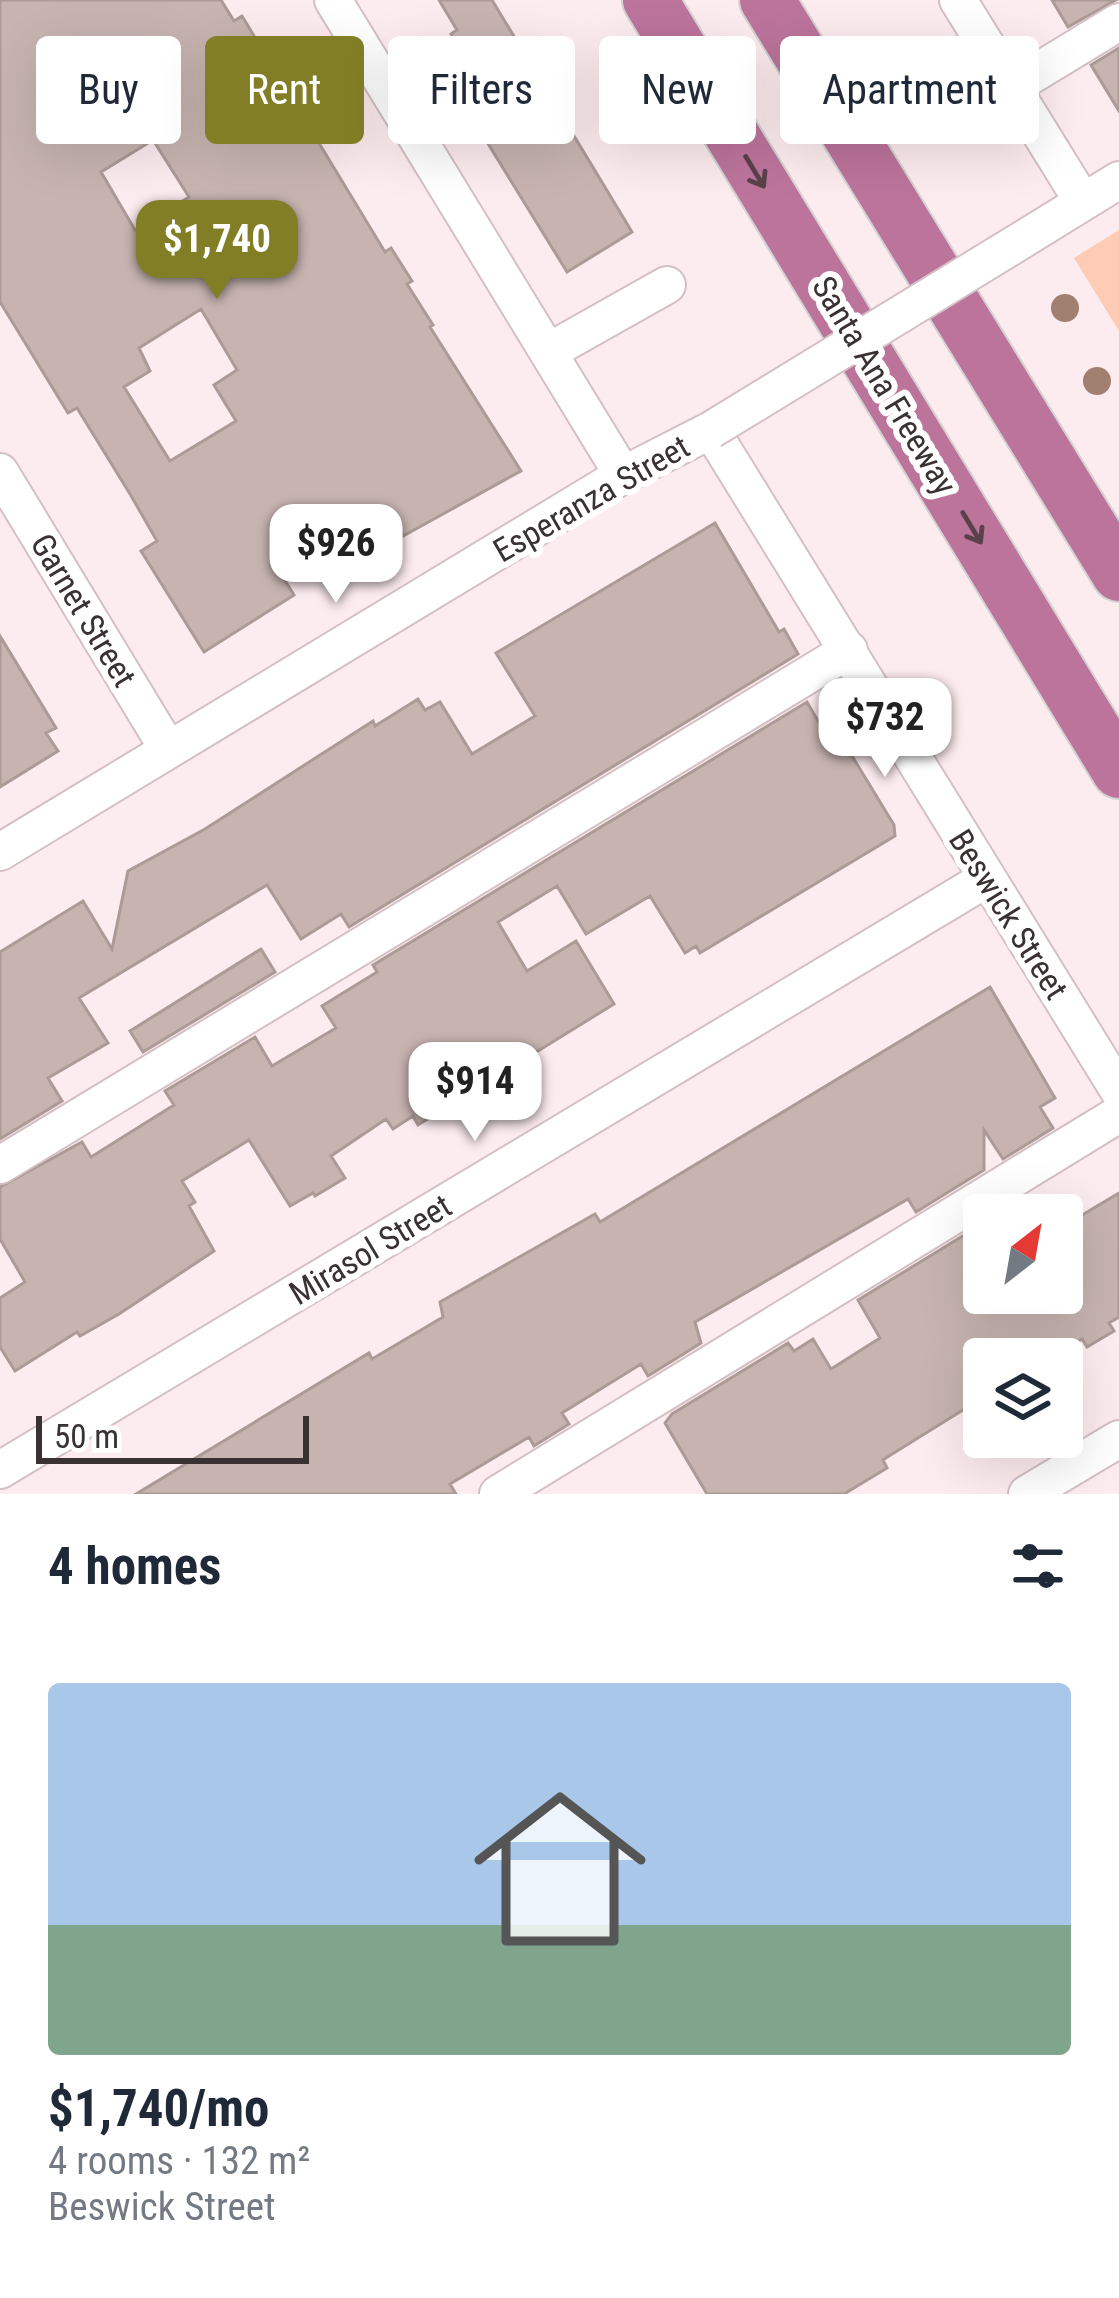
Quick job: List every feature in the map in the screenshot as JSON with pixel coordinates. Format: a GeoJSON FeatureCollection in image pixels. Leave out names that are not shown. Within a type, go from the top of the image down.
{"type":"FeatureCollection","features":[{"type":"Feature","properties":{"kind":"highway","name":"Santa Ana Freeway"},"geometry":{"type":"LineString","coordinates":[[650,0],[1119,771]]}},
{"type":"Feature","properties":{"kind":"highway"},"geometry":{"type":"LineString","coordinates":[[767,0],[1119,574]]}},
{"type":"Feature","properties":{"kind":"street"},"geometry":{"type":"LineString","coordinates":[[333,0],[623,475]]}},
{"type":"Feature","properties":{"kind":"street"},"geometry":{"type":"LineString","coordinates":[[958,0],[980,36]]}},
{"type":"Feature","properties":{"kind":"street"},"geometry":{"type":"LineString","coordinates":[[1039,71],[1119,22]]}},
{"type":"Feature","properties":{"kind":"street"},"geometry":{"type":"LineString","coordinates":[[1039,131],[1083,202]]}},
{"type":"Feature","properties":{"kind":"street","name":"Esperanza Street"},"geometry":{"type":"LineString","coordinates":[[0,852],[623,475],[711,430],[1119,180]]}},
{"type":"Feature","properties":{"kind":"street"},"geometry":{"type":"LineString","coordinates":[[548,352],[667,285]]}},
{"type":"Feature","properties":{"kind":"street","name":"Beswick Street"},"geometry":{"type":"LineString","coordinates":[[711,430],[1119,1091]]}},
{"type":"Feature","properties":{"kind":"street","name":"Garnet Street"},"geometry":{"type":"LineString","coordinates":[[0,472],[168,749]]}},
{"type":"Feature","properties":{"kind":"street"},"geometry":{"type":"LineString","coordinates":[[0,1165],[849,650]]}},
{"type":"Feature","properties":{"kind":"street","name":"Mirasol Street"},"geometry":{"type":"LineString","coordinates":[[0,1470],[986,879]]}},
{"type":"Feature","properties":{"kind":"street"},"geometry":{"type":"LineString","coordinates":[[498,1494],[1119,1114]]}},
{"type":"Feature","properties":{"kind":"street"},"geometry":{"type":"LineString","coordinates":[[1027,1494],[1119,1438]]}},
{"type":"Feature","properties":{"kind":"shaded area"},"geometry":{"type":"Polygon","coordinates":[[[1119,230],[1119,331],[1074,258],[1119,230]]]}},
{"type":"Feature","properties":{"kind":"building"},"geometry":{"type":"Polygon","coordinates":[[[0,0],[221,0],[234,21],[242,16],[254,36],[205,36],[205,144],[320,144],[385,252],[391,248],[412,281],[407,284],[430,327],[521,471],[403,536],[386,508],[279,571],[294,595],[204,652],[141,551],[157,541],[77,408],[68,413],[0,302],[0,0]],[[201,309],[139,348],[150,371],[124,387],[170,461],[236,421],[214,385],[237,370],[201,309]]]}},
{"type":"Feature","properties":{"kind":"building"},"geometry":{"type":"Polygon","coordinates":[[[439,0],[492,0],[514,36],[452,36],[457,30],[439,0]]]}},
{"type":"Feature","properties":{"kind":"building"},"geometry":{"type":"Polygon","coordinates":[[[1052,0],[1116,0],[1068,27],[1052,0]]]}},
{"type":"Feature","properties":{"kind":"building"},"geometry":{"type":"Polygon","coordinates":[[[1119,48],[1119,111],[1091,65],[1119,48]]]}},
{"type":"Feature","properties":{"kind":"building"},"geometry":{"type":"Polygon","coordinates":[[[575,138],[632,232],[567,272],[488,144],[575,144],[575,138]]]}},
{"type":"Feature","properties":{"kind":"building"},"geometry":{"type":"Polygon","coordinates":[[[715,523],[779,632],[784,629],[798,654],[349,927],[341,914],[301,939],[267,885],[79,998],[108,1043],[48,1078],[62,1101],[0,1139],[0,952],[83,901],[112,949],[128,871],[205,829],[373,721],[375,726],[418,699],[425,710],[440,702],[472,754],[535,716],[496,653],[715,523]]]}},
{"type":"Feature","properties":{"kind":"building"},"geometry":{"type":"Polygon","coordinates":[[[0,636],[56,728],[46,733],[58,751],[0,787],[0,636]]]}},
{"type":"Feature","properties":{"kind":"building"},"geometry":{"type":"Polygon","coordinates":[[[807,702],[836,752],[846,746],[894,825],[895,836],[700,953],[696,946],[685,953],[650,896],[586,934],[557,886],[498,922],[527,971],[576,941],[614,1004],[418,1125],[413,1116],[393,1129],[386,1119],[331,1156],[345,1178],[315,1196],[290,1206],[249,1140],[182,1181],[195,1202],[189,1206],[214,1251],[119,1314],[80,1336],[77,1332],[15,1371],[0,1347],[0,1298],[25,1282],[0,1239],[0,1187],[82,1142],[91,1157],[174,1105],[165,1091],[255,1037],[272,1066],[336,1028],[322,1006],[377,972],[373,965],[807,702]]]}},
{"type":"Feature","properties":{"kind":"building"},"geometry":{"type":"Polygon","coordinates":[[[261,949],[275,972],[143,1052],[130,1031],[261,949]]]}},
{"type":"Feature","properties":{"kind":"building"},"geometry":{"type":"Polygon","coordinates":[[[990,987],[1055,1098],[1040,1107],[1053,1128],[1003,1159],[984,1130],[984,1170],[916,1212],[908,1199],[695,1322],[701,1343],[648,1376],[641,1364],[562,1413],[569,1424],[534,1446],[529,1437],[450,1484],[456,1494],[136,1494],[369,1353],[372,1359],[443,1317],[440,1302],[595,1214],[600,1222],[990,987]]]}},
{"type":"Feature","properties":{"kind":"building"},"geometry":{"type":"Polygon","coordinates":[[[1119,1193],[1119,1317],[1109,1323],[1114,1331],[1087,1347],[1083,1338],[963,1338],[963,1410],[883,1460],[887,1468],[844,1494],[707,1494],[665,1423],[672,1414],[788,1343],[794,1351],[813,1339],[831,1369],[880,1338],[858,1300],[963,1236],[963,1314],[1083,1314],[1083,1214],[1119,1193]]]}}]}
